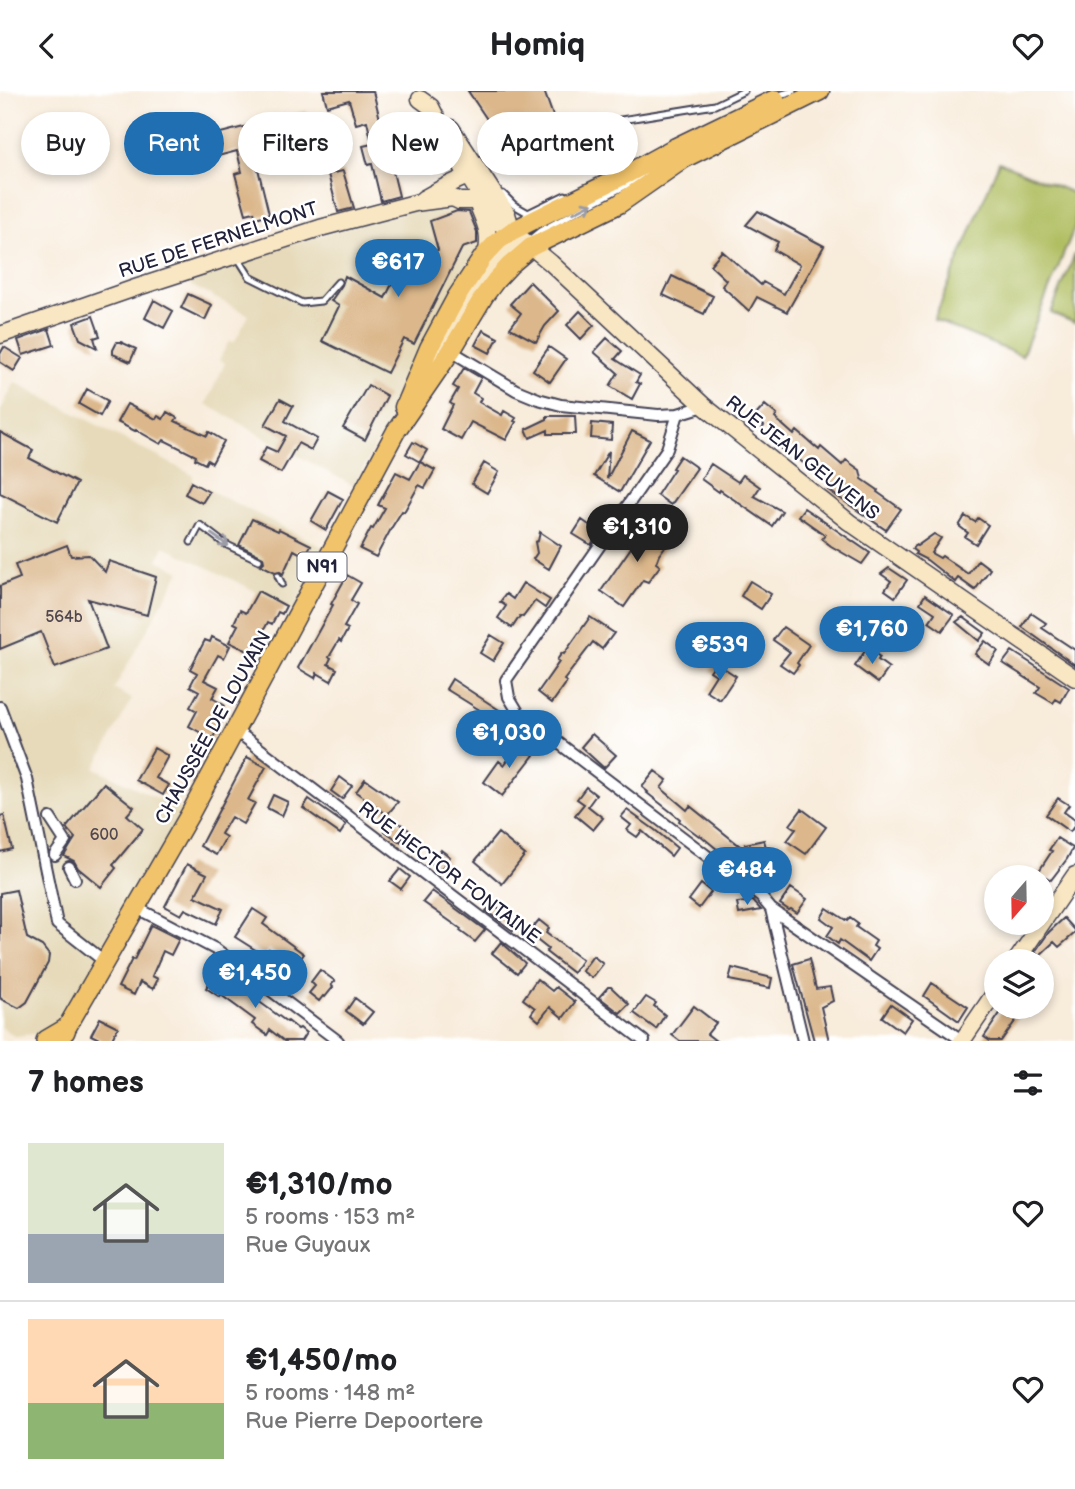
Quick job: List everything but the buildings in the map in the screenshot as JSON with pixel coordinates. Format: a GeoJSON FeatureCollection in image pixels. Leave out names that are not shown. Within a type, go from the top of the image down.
{"type":"FeatureCollection","features":[{"type":"Feature","properties":{"kind":"main road","name":"CHAUSSÉE DE LOUVAIN"},"geometry":{"type":"LineString","coordinates":[[57,1038],[190,814],[396,431],[451,351],[465,325],[496,280],[510,265],[523,240],[548,213],[793,91]]}},
{"type":"Feature","properties":{"kind":"main road","name":"CHAUSSÉE DE LOUVAIN"},"geometry":{"type":"LineString","coordinates":[[396,431],[429,348],[456,298],[487,252],[619,204],[685,158],[820,91]]}},
{"type":"Feature","properties":{"kind":"street"},"geometry":{"type":"LineString","coordinates":[[420,94],[435,112]]}},
{"type":"Feature","properties":{"kind":"street"},"geometry":{"type":"LineString","coordinates":[[420,94],[443,147],[478,199],[488,230],[487,252]]}},
{"type":"Feature","properties":{"kind":"street"},"geometry":{"type":"LineString","coordinates":[[396,431],[475,289],[514,244],[523,240],[463,147]]}},
{"type":"Feature","properties":{"kind":"street"},"geometry":{"type":"LineString","coordinates":[[453,198],[461,187],[464,175],[463,156]]}},
{"type":"Feature","properties":{"kind":"street"},"geometry":{"type":"LineString","coordinates":[[415,204],[464,175],[474,174],[488,197],[501,205]]}},
{"type":"Feature","properties":{"kind":"street","name":"RUE DE FERNELMONT"},"geometry":{"type":"LineString","coordinates":[[0,335],[320,228],[415,204],[453,198],[459,201],[478,199]]}},
{"type":"Feature","properties":{"kind":"street","name":"RUE JEAN GEUVENS"},"geometry":{"type":"LineString","coordinates":[[478,199],[496,221],[566,277],[704,406],[849,521],[1075,678]]}},
{"type":"Feature","properties":{"kind":"street"},"geometry":{"type":"LineString","coordinates":[[451,351],[538,400],[561,405],[658,415],[678,414],[704,406]]}},
{"type":"Feature","properties":{"kind":"street"},"geometry":{"type":"LineString","coordinates":[[678,414],[667,449],[506,680],[509,697],[518,712],[761,897],[771,909],[962,1041],[984,1009]]}},
{"type":"Feature","properties":{"kind":"street"},"geometry":{"type":"LineString","coordinates":[[0,707],[27,779],[57,923],[104,961]]}},
{"type":"Feature","properties":{"kind":"street","name":"RUE HECTOR FONTAINE"},"geometry":{"type":"LineString","coordinates":[[235,730],[644,1041]]}},
{"type":"Feature","properties":{"kind":"street"},"geometry":{"type":"LineString","coordinates":[[50,818],[65,841],[55,855]]}},
{"type":"Feature","properties":{"kind":"street"},"geometry":{"type":"LineString","coordinates":[[69,867],[75,879]]}},
{"type":"Feature","properties":{"kind":"street"},"geometry":{"type":"LineString","coordinates":[[1024,949],[1075,875]]}},
{"type":"Feature","properties":{"kind":"street"},"geometry":{"type":"LineString","coordinates":[[135,907],[217,950],[338,1041]]}},
{"type":"Feature","properties":{"kind":"street"},"geometry":{"type":"LineString","coordinates":[[771,909],[803,1041]]}},
{"type":"Feature","properties":{"kind":"lane"},"geometry":{"type":"LineString","coordinates":[[638,117],[715,104],[744,91]]}},
{"type":"Feature","properties":{"kind":"lane"},"geometry":{"type":"LineString","coordinates":[[638,160],[763,99],[793,91]]}},
{"type":"Feature","properties":{"kind":"lane","name":"CHAUSSÉE DE LOUVAIN"},"geometry":{"type":"LineString","coordinates":[[523,240],[634,182],[704,141],[807,91]]}},
{"type":"Feature","properties":{"kind":"lane"},"geometry":{"type":"LineString","coordinates":[[463,146],[475,154],[505,197],[528,213]]}},
{"type":"Feature","properties":{"kind":"lane"},"geometry":{"type":"LineString","coordinates":[[528,213],[567,194]]}},
{"type":"Feature","properties":{"kind":"lane"},"geometry":{"type":"LineString","coordinates":[[523,240],[528,213]]}},
{"type":"Feature","properties":{"kind":"lane"},"geometry":{"type":"LineString","coordinates":[[237,255],[250,277],[302,303],[321,301],[338,282]]}},
{"type":"Feature","properties":{"kind":"lane"},"geometry":{"type":"LineString","coordinates":[[191,542],[200,525],[225,544],[260,560]]}},
{"type":"Feature","properties":{"kind":"lane"},"geometry":{"type":"LineString","coordinates":[[278,576],[282,584]]}},
{"type":"Feature","properties":{"kind":"shaded area"},"geometry":{"type":"Polygon","coordinates":[[[441,202],[471,207],[485,238],[478,254],[465,266],[398,395],[399,402],[354,486],[206,404],[225,363],[219,360],[229,341],[234,343],[249,315],[172,276],[441,202]]]}},
{"type":"Feature","properties":{"kind":"shaded area"},"geometry":{"type":"Polygon","coordinates":[[[15,382],[193,475],[193,482],[331,551],[298,612],[164,546],[158,560],[180,571],[114,689],[132,699],[95,768],[190,814],[64,1031],[14,1036],[0,1026],[0,411],[15,382]]]}},
{"type":"Feature","properties":{"kind":"green space"},"geometry":{"type":"Polygon","coordinates":[[[999,162],[1075,194],[1075,226],[1022,356],[934,320],[999,162]]]}},
{"type":"Feature","properties":{"kind":"green space"},"geometry":{"type":"Polygon","coordinates":[[[1075,254],[1075,323],[1051,313],[1075,254]]]}}]}
